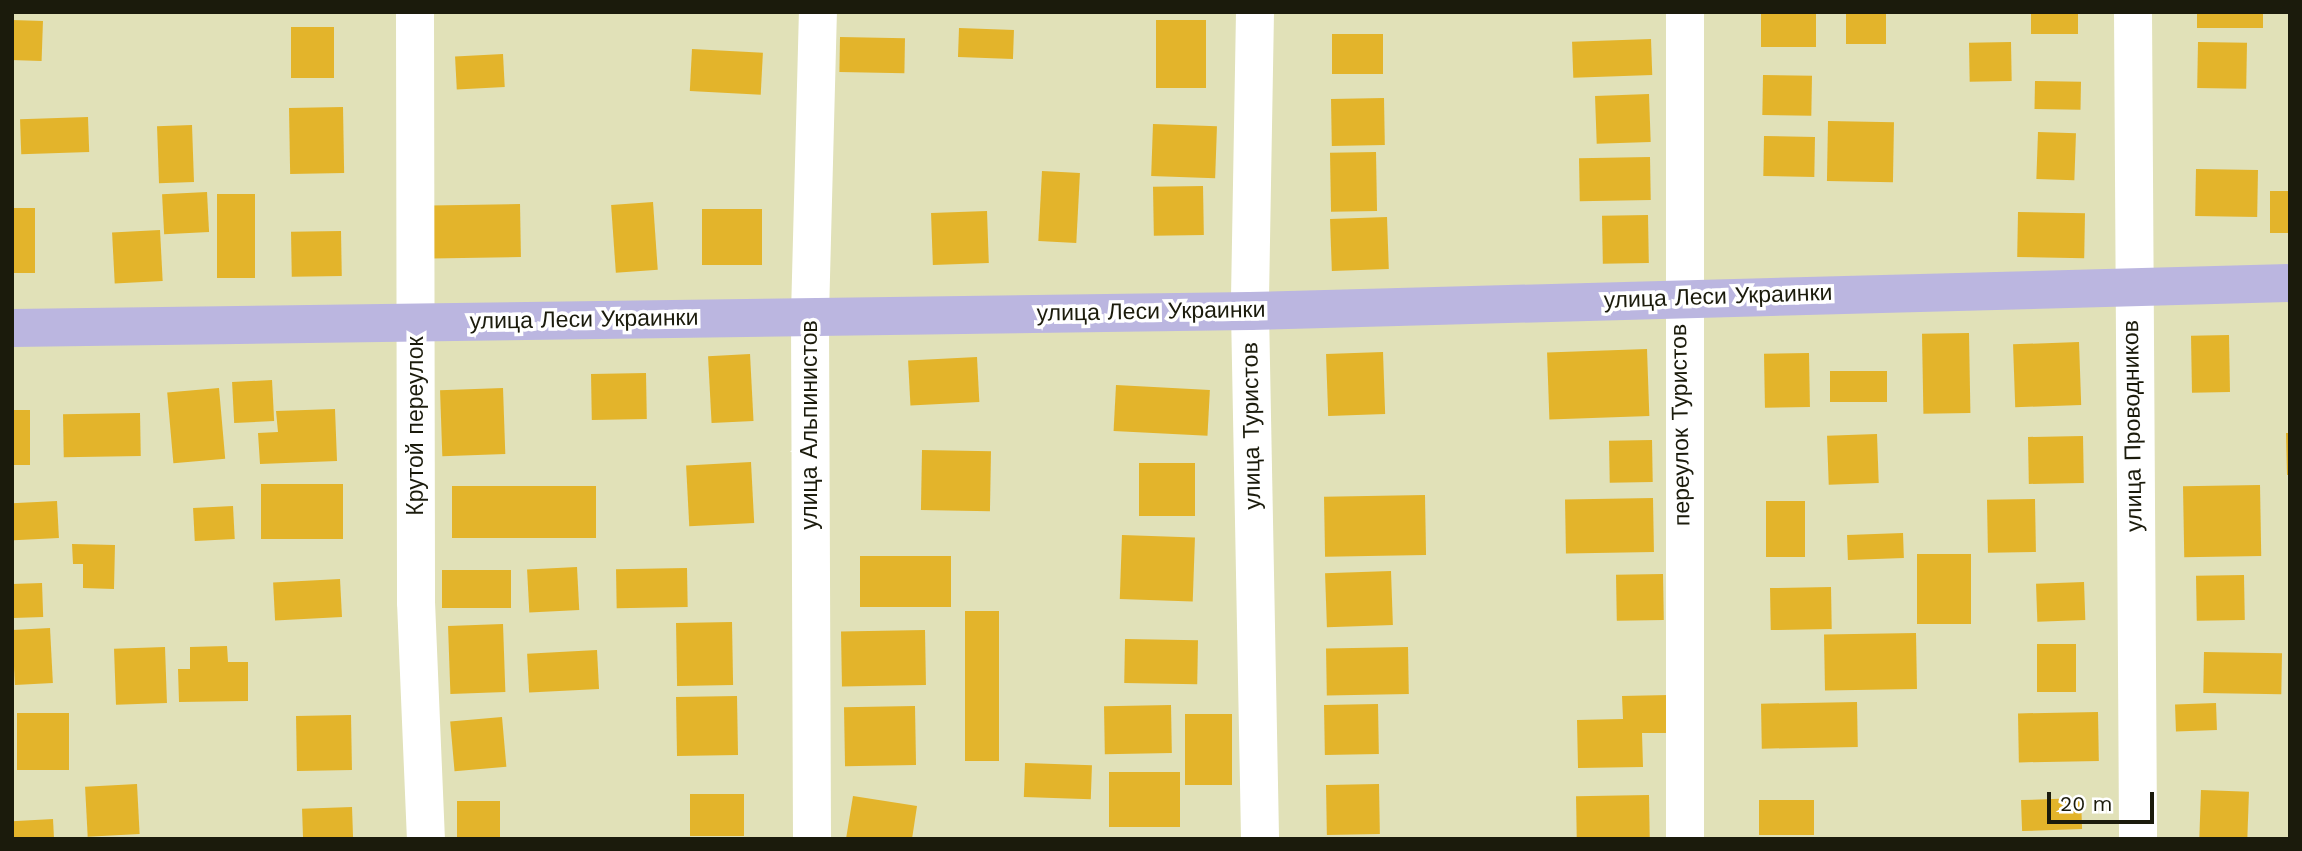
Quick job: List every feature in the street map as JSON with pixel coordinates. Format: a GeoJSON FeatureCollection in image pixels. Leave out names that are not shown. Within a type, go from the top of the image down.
{"type":"FeatureCollection","features":[{"type":"Feature","properties":{"kind":"main road","name":"улица Леси Украинки"},"geometry":{"type":"LineString","coordinates":[[12,328],[1250,311],[2290,283]]}},
{"type":"Feature","properties":{"kind":"street","name":"Крутой переулок"},"geometry":{"type":"LineString","coordinates":[[415,12],[416,602],[426,839]]}},
{"type":"Feature","properties":{"kind":"street","name":"улица Альпинистов"},"geometry":{"type":"LineString","coordinates":[[812,839],[810,315],[818,12]]}},
{"type":"Feature","properties":{"kind":"street","name":"улица Туристов"},"geometry":{"type":"LineString","coordinates":[[1255,12],[1250,311],[1260,839]]}},
{"type":"Feature","properties":{"kind":"street","name":"переулок Туристов"},"geometry":{"type":"LineString","coordinates":[[1685,12],[1680,298],[1685,839]]}},
{"type":"Feature","properties":{"kind":"street","name":"улица Проводников"},"geometry":{"type":"LineString","coordinates":[[2133,12],[2131,287],[2138,839]]}},
{"type":"Feature","properties":{"kind":"building"},"geometry":{"type":"Polygon","coordinates":[[[1761,12],[1816,12],[1816,47],[1761,47],[1761,12]]]}},
{"type":"Feature","properties":{"kind":"building"},"geometry":{"type":"Polygon","coordinates":[[[1846,12],[1886,12],[1886,44],[1846,44],[1846,12]]]}},
{"type":"Feature","properties":{"kind":"building"},"geometry":{"type":"Polygon","coordinates":[[[2031,12],[2078,12],[2078,34],[2031,34],[2031,12]]]}},
{"type":"Feature","properties":{"kind":"building"},"geometry":{"type":"Polygon","coordinates":[[[2197,12],[2263,12],[2263,28],[2197,28],[2197,12]]]}},
{"type":"Feature","properties":{"kind":"building"},"geometry":{"type":"Polygon","coordinates":[[[12,20],[43,21],[42,61],[12,60],[12,20]]]}},
{"type":"Feature","properties":{"kind":"building"},"geometry":{"type":"Polygon","coordinates":[[[1156,20],[1206,20],[1206,88],[1156,88],[1156,20]]]}},
{"type":"Feature","properties":{"kind":"building"},"geometry":{"type":"Polygon","coordinates":[[[291,27],[334,27],[334,78],[291,78],[291,27]]]}},
{"type":"Feature","properties":{"kind":"building"},"geometry":{"type":"Polygon","coordinates":[[[959,28],[1014,30],[1013,59],[958,57],[959,28]]]}},
{"type":"Feature","properties":{"kind":"building"},"geometry":{"type":"Polygon","coordinates":[[[1332,34],[1383,34],[1383,74],[1332,74],[1332,34]]]}},
{"type":"Feature","properties":{"kind":"building"},"geometry":{"type":"Polygon","coordinates":[[[840,37],[905,38],[904,73],[839,72],[840,37]]]}},
{"type":"Feature","properties":{"kind":"building"},"geometry":{"type":"Polygon","coordinates":[[[1651,39],[1652,75],[1573,78],[1572,42],[1651,39]]]}},
{"type":"Feature","properties":{"kind":"building"},"geometry":{"type":"Polygon","coordinates":[[[2011,42],[2012,81],[1970,82],[1969,43],[2011,42]]]}},
{"type":"Feature","properties":{"kind":"building"},"geometry":{"type":"Polygon","coordinates":[[[2198,42],[2247,43],[2246,89],[2197,88],[2198,42]]]}},
{"type":"Feature","properties":{"kind":"building"},"geometry":{"type":"Polygon","coordinates":[[[692,49],[763,53],[761,95],[690,91],[692,49]]]}},
{"type":"Feature","properties":{"kind":"building"},"geometry":{"type":"Polygon","coordinates":[[[503,54],[505,87],[457,89],[455,57],[503,54]]]}},
{"type":"Feature","properties":{"kind":"building"},"geometry":{"type":"Polygon","coordinates":[[[1763,75],[1812,76],[1811,116],[1762,115],[1763,75]]]}},
{"type":"Feature","properties":{"kind":"building"},"geometry":{"type":"Polygon","coordinates":[[[2035,81],[2081,82],[2081,110],[2035,109],[2035,81]]]}},
{"type":"Feature","properties":{"kind":"building"},"geometry":{"type":"Polygon","coordinates":[[[1649,94],[1651,142],[1597,144],[1595,96],[1649,94]]]}},
{"type":"Feature","properties":{"kind":"building"},"geometry":{"type":"Polygon","coordinates":[[[1384,98],[1385,145],[1332,146],[1331,99],[1384,98]]]}},
{"type":"Feature","properties":{"kind":"building"},"geometry":{"type":"Polygon","coordinates":[[[343,107],[344,173],[290,174],[289,108],[343,107]]]}},
{"type":"Feature","properties":{"kind":"building"},"geometry":{"type":"Polygon","coordinates":[[[88,117],[89,152],[21,154],[20,119],[88,117]]]}},
{"type":"Feature","properties":{"kind":"building"},"geometry":{"type":"Polygon","coordinates":[[[1828,121],[1894,122],[1893,182],[1827,181],[1828,121]]]}},
{"type":"Feature","properties":{"kind":"building"},"geometry":{"type":"Polygon","coordinates":[[[1153,124],[1217,126],[1215,178],[1151,176],[1153,124]]]}},
{"type":"Feature","properties":{"kind":"building"},"geometry":{"type":"Polygon","coordinates":[[[192,125],[194,182],[159,183],[157,126],[192,125]]]}},
{"type":"Feature","properties":{"kind":"building"},"geometry":{"type":"Polygon","coordinates":[[[2038,132],[2076,133],[2074,180],[2036,179],[2038,132]]]}},
{"type":"Feature","properties":{"kind":"building"},"geometry":{"type":"Polygon","coordinates":[[[1764,136],[1815,137],[1814,177],[1763,176],[1764,136]]]}},
{"type":"Feature","properties":{"kind":"building"},"geometry":{"type":"Polygon","coordinates":[[[1376,152],[1377,211],[1331,212],[1330,153],[1376,152]]]}},
{"type":"Feature","properties":{"kind":"building"},"geometry":{"type":"Polygon","coordinates":[[[1650,157],[1651,200],[1580,201],[1579,158],[1650,157]]]}},
{"type":"Feature","properties":{"kind":"building"},"geometry":{"type":"Polygon","coordinates":[[[2196,169],[2258,170],[2257,217],[2195,216],[2196,169]]]}},
{"type":"Feature","properties":{"kind":"building"},"geometry":{"type":"Polygon","coordinates":[[[1042,171],[1080,173],[1076,243],[1038,241],[1042,171]]]}},
{"type":"Feature","properties":{"kind":"building"},"geometry":{"type":"Polygon","coordinates":[[[1203,186],[1204,235],[1154,236],[1153,187],[1203,186]]]}},
{"type":"Feature","properties":{"kind":"building"},"geometry":{"type":"Polygon","coordinates":[[[2270,191],[2290,191],[2290,233],[2270,233],[2270,191]]]}},
{"type":"Feature","properties":{"kind":"building"},"geometry":{"type":"Polygon","coordinates":[[[207,192],[209,232],[164,234],[162,194],[207,192]]]}},
{"type":"Feature","properties":{"kind":"building"},"geometry":{"type":"Polygon","coordinates":[[[217,194],[255,194],[255,278],[217,278],[217,194]]]}},
{"type":"Feature","properties":{"kind":"building"},"geometry":{"type":"Polygon","coordinates":[[[653,202],[658,270],[616,273],[611,205],[653,202]]]}},
{"type":"Feature","properties":{"kind":"building"},"geometry":{"type":"Polygon","coordinates":[[[520,204],[521,257],[431,259],[430,206],[520,204]]]}},
{"type":"Feature","properties":{"kind":"building"},"geometry":{"type":"Polygon","coordinates":[[[12,208],[35,208],[35,273],[12,273],[12,208]]]}},
{"type":"Feature","properties":{"kind":"building"},"geometry":{"type":"Polygon","coordinates":[[[702,209],[762,209],[762,265],[702,265],[702,209]]]}},
{"type":"Feature","properties":{"kind":"building"},"geometry":{"type":"Polygon","coordinates":[[[987,211],[989,263],[933,265],[931,213],[987,211]]]}},
{"type":"Feature","properties":{"kind":"building"},"geometry":{"type":"Polygon","coordinates":[[[2018,212],[2085,213],[2084,258],[2017,257],[2018,212]]]}},
{"type":"Feature","properties":{"kind":"building"},"geometry":{"type":"Polygon","coordinates":[[[1648,215],[1649,263],[1603,264],[1602,216],[1648,215]]]}},
{"type":"Feature","properties":{"kind":"building"},"geometry":{"type":"Polygon","coordinates":[[[1387,217],[1389,269],[1332,271],[1330,219],[1387,217]]]}},
{"type":"Feature","properties":{"kind":"building"},"geometry":{"type":"Polygon","coordinates":[[[160,230],[163,281],[115,283],[112,233],[160,230]]]}},
{"type":"Feature","properties":{"kind":"building"},"geometry":{"type":"Polygon","coordinates":[[[341,231],[342,276],[292,277],[291,232],[341,231]]]}},
{"type":"Feature","properties":{"kind":"building"},"geometry":{"type":"Polygon","coordinates":[[[1969,333],[1970,413],[1923,414],[1922,334],[1969,333]]]}},
{"type":"Feature","properties":{"kind":"building"},"geometry":{"type":"Polygon","coordinates":[[[2229,335],[2230,392],[2192,393],[2191,336],[2229,335]]]}},
{"type":"Feature","properties":{"kind":"building"},"geometry":{"type":"Polygon","coordinates":[[[2079,342],[2081,405],[2015,407],[2013,344],[2079,342]]]}},
{"type":"Feature","properties":{"kind":"building"},"geometry":{"type":"Polygon","coordinates":[[[1647,349],[1649,416],[1549,419],[1547,352],[1647,349]]]}},
{"type":"Feature","properties":{"kind":"building"},"geometry":{"type":"Polygon","coordinates":[[[1383,352],[1385,414],[1328,416],[1326,354],[1383,352]]]}},
{"type":"Feature","properties":{"kind":"building"},"geometry":{"type":"Polygon","coordinates":[[[1809,353],[1810,407],[1765,408],[1764,354],[1809,353]]]}},
{"type":"Feature","properties":{"kind":"building"},"geometry":{"type":"Polygon","coordinates":[[[750,354],[754,421],[712,423],[708,356],[750,354]]]}},
{"type":"Feature","properties":{"kind":"building"},"geometry":{"type":"Polygon","coordinates":[[[977,357],[979,402],[910,406],[908,361],[977,357]]]}},
{"type":"Feature","properties":{"kind":"building"},"geometry":{"type":"Polygon","coordinates":[[[1830,371],[1887,371],[1887,402],[1830,402],[1830,371]]]}},
{"type":"Feature","properties":{"kind":"building"},"geometry":{"type":"Polygon","coordinates":[[[646,373],[647,419],[592,420],[591,374],[646,373]]]}},
{"type":"Feature","properties":{"kind":"building"},"geometry":{"type":"Polygon","coordinates":[[[272,380],[274,421],[234,423],[232,382],[272,380]]]}},
{"type":"Feature","properties":{"kind":"building"},"geometry":{"type":"Polygon","coordinates":[[[1116,385],[1210,390],[1207,436],[1114,431],[1116,385]]]}},
{"type":"Feature","properties":{"kind":"building"},"geometry":{"type":"Polygon","coordinates":[[[219,388],[225,459],[173,463],[167,393],[219,388]]]}},
{"type":"Feature","properties":{"kind":"building"},"geometry":{"type":"Polygon","coordinates":[[[503,388],[505,454],[442,456],[440,390],[503,388]]]}},
{"type":"Feature","properties":{"kind":"building"},"geometry":{"type":"Polygon","coordinates":[[[335,409],[337,461],[260,464],[258,433],[278,432],[276,411],[335,409]]]}},
{"type":"Feature","properties":{"kind":"building"},"geometry":{"type":"Polygon","coordinates":[[[12,410],[30,410],[30,465],[12,465],[12,410]]]}},
{"type":"Feature","properties":{"kind":"building"},"geometry":{"type":"Polygon","coordinates":[[[140,413],[141,456],[64,457],[63,414],[140,413]]]}},
{"type":"Feature","properties":{"kind":"building"},"geometry":{"type":"Polygon","coordinates":[[[2286,433],[2290,433],[2290,475],[2287,475],[2286,433]]]}},
{"type":"Feature","properties":{"kind":"building"},"geometry":{"type":"Polygon","coordinates":[[[1877,434],[1879,483],[1829,485],[1827,436],[1877,434]]]}},
{"type":"Feature","properties":{"kind":"building"},"geometry":{"type":"Polygon","coordinates":[[[2083,436],[2084,483],[2029,484],[2028,437],[2083,436]]]}},
{"type":"Feature","properties":{"kind":"building"},"geometry":{"type":"Polygon","coordinates":[[[1652,440],[1653,482],[1610,483],[1609,441],[1652,440]]]}},
{"type":"Feature","properties":{"kind":"building"},"geometry":{"type":"Polygon","coordinates":[[[922,450],[991,451],[990,511],[921,510],[922,450]]]}},
{"type":"Feature","properties":{"kind":"building"},"geometry":{"type":"Polygon","coordinates":[[[751,462],[754,523],[689,526],[686,465],[751,462]]]}},
{"type":"Feature","properties":{"kind":"building"},"geometry":{"type":"Polygon","coordinates":[[[1139,463],[1195,463],[1195,516],[1139,516],[1139,463]]]}},
{"type":"Feature","properties":{"kind":"building"},"geometry":{"type":"Polygon","coordinates":[[[261,484],[343,484],[343,539],[261,539],[261,484]]]}},
{"type":"Feature","properties":{"kind":"building"},"geometry":{"type":"Polygon","coordinates":[[[2260,485],[2261,556],[2184,557],[2183,486],[2260,485]]]}},
{"type":"Feature","properties":{"kind":"building"},"geometry":{"type":"Polygon","coordinates":[[[452,486],[596,486],[596,538],[452,538],[452,486]]]}},
{"type":"Feature","properties":{"kind":"building"},"geometry":{"type":"Polygon","coordinates":[[[1425,495],[1426,555],[1325,557],[1324,497],[1425,495]]]}},
{"type":"Feature","properties":{"kind":"building"},"geometry":{"type":"Polygon","coordinates":[[[1653,498],[1654,552],[1566,554],[1565,500],[1653,498]]]}},
{"type":"Feature","properties":{"kind":"building"},"geometry":{"type":"Polygon","coordinates":[[[2035,499],[2036,552],[1988,553],[1987,500],[2035,499]]]}},
{"type":"Feature","properties":{"kind":"building"},"geometry":{"type":"Polygon","coordinates":[[[57,501],[59,538],[14,540],[12,503],[57,501]]]}},
{"type":"Feature","properties":{"kind":"building"},"geometry":{"type":"Polygon","coordinates":[[[1766,501],[1805,501],[1805,557],[1766,557],[1766,501]]]}},
{"type":"Feature","properties":{"kind":"building"},"geometry":{"type":"Polygon","coordinates":[[[233,506],[235,539],[195,541],[193,508],[233,506]]]}},
{"type":"Feature","properties":{"kind":"building"},"geometry":{"type":"Polygon","coordinates":[[[1903,533],[1904,558],[1848,560],[1847,535],[1903,533]]]}},
{"type":"Feature","properties":{"kind":"building"},"geometry":{"type":"Polygon","coordinates":[[[1122,535],[1195,538],[1193,602],[1120,599],[1122,535]]]}},
{"type":"Feature","properties":{"kind":"building"},"geometry":{"type":"Polygon","coordinates":[[[72,544],[115,545],[114,589],[83,588],[83,564],[73,564],[72,544]]]}},
{"type":"Feature","properties":{"kind":"building"},"geometry":{"type":"Polygon","coordinates":[[[1917,554],[1971,554],[1971,624],[1917,624],[1917,554]]]}},
{"type":"Feature","properties":{"kind":"building"},"geometry":{"type":"Polygon","coordinates":[[[860,556],[951,556],[951,607],[860,607],[860,556]]]}},
{"type":"Feature","properties":{"kind":"building"},"geometry":{"type":"Polygon","coordinates":[[[577,567],[579,610],[529,613],[527,570],[577,567]]]}},
{"type":"Feature","properties":{"kind":"building"},"geometry":{"type":"Polygon","coordinates":[[[687,568],[688,607],[617,608],[616,569],[687,568]]]}},
{"type":"Feature","properties":{"kind":"building"},"geometry":{"type":"Polygon","coordinates":[[[442,570],[511,570],[511,608],[442,608],[442,570]]]}},
{"type":"Feature","properties":{"kind":"building"},"geometry":{"type":"Polygon","coordinates":[[[1391,571],[1393,625],[1327,627],[1325,573],[1391,571]]]}},
{"type":"Feature","properties":{"kind":"building"},"geometry":{"type":"Polygon","coordinates":[[[1663,574],[1664,620],[1617,621],[1616,575],[1663,574]]]}},
{"type":"Feature","properties":{"kind":"building"},"geometry":{"type":"Polygon","coordinates":[[[2244,575],[2245,620],[2197,621],[2196,576],[2244,575]]]}},
{"type":"Feature","properties":{"kind":"building"},"geometry":{"type":"Polygon","coordinates":[[[340,579],[342,617],[275,620],[273,583],[340,579]]]}},
{"type":"Feature","properties":{"kind":"building"},"geometry":{"type":"Polygon","coordinates":[[[2084,582],[2085,620],[2037,622],[2036,584],[2084,582]]]}},
{"type":"Feature","properties":{"kind":"building"},"geometry":{"type":"Polygon","coordinates":[[[42,583],[43,617],[13,618],[12,584],[42,583]]]}},
{"type":"Feature","properties":{"kind":"building"},"geometry":{"type":"Polygon","coordinates":[[[1831,587],[1832,629],[1771,630],[1770,588],[1831,587]]]}},
{"type":"Feature","properties":{"kind":"building"},"geometry":{"type":"Polygon","coordinates":[[[965,611],[999,611],[999,761],[965,761],[965,611]]]}},
{"type":"Feature","properties":{"kind":"building"},"geometry":{"type":"Polygon","coordinates":[[[732,622],[733,685],[677,686],[676,623],[732,622]]]}},
{"type":"Feature","properties":{"kind":"building"},"geometry":{"type":"Polygon","coordinates":[[[503,624],[505,692],[450,694],[448,626],[503,624]]]}},
{"type":"Feature","properties":{"kind":"building"},"geometry":{"type":"Polygon","coordinates":[[[50,628],[53,683],[15,685],[12,630],[50,628]]]}},
{"type":"Feature","properties":{"kind":"building"},"geometry":{"type":"Polygon","coordinates":[[[925,630],[926,685],[842,686],[841,631],[925,630]]]}},
{"type":"Feature","properties":{"kind":"building"},"geometry":{"type":"Polygon","coordinates":[[[1916,633],[1917,689],[1825,691],[1824,635],[1916,633]]]}},
{"type":"Feature","properties":{"kind":"building"},"geometry":{"type":"Polygon","coordinates":[[[1125,639],[1198,640],[1197,684],[1124,683],[1125,639]]]}},
{"type":"Feature","properties":{"kind":"building"},"geometry":{"type":"Polygon","coordinates":[[[2037,644],[2076,644],[2076,692],[2037,692],[2037,644]]]}},
{"type":"Feature","properties":{"kind":"building"},"geometry":{"type":"Polygon","coordinates":[[[227,646],[228,662],[248,662],[248,701],[179,702],[178,669],[190,669],[190,647],[227,646]]]}},
{"type":"Feature","properties":{"kind":"building"},"geometry":{"type":"Polygon","coordinates":[[[165,647],[167,703],[116,705],[114,649],[165,647]]]}},
{"type":"Feature","properties":{"kind":"building"},"geometry":{"type":"Polygon","coordinates":[[[1408,647],[1409,694],[1327,695],[1326,648],[1408,647]]]}},
{"type":"Feature","properties":{"kind":"building"},"geometry":{"type":"Polygon","coordinates":[[[597,650],[599,689],[529,693],[527,654],[597,650]]]}},
{"type":"Feature","properties":{"kind":"building"},"geometry":{"type":"Polygon","coordinates":[[[2204,652],[2282,653],[2281,694],[2203,693],[2204,652]]]}},
{"type":"Feature","properties":{"kind":"building"},"geometry":{"type":"Polygon","coordinates":[[[1669,695],[1670,733],[1642,733],[1643,767],[1578,768],[1577,720],[1623,719],[1622,696],[1669,695]]]}},
{"type":"Feature","properties":{"kind":"building"},"geometry":{"type":"Polygon","coordinates":[[[737,696],[738,755],[677,756],[676,697],[737,696]]]}},
{"type":"Feature","properties":{"kind":"building"},"geometry":{"type":"Polygon","coordinates":[[[1857,702],[1858,747],[1762,749],[1761,704],[1857,702]]]}},
{"type":"Feature","properties":{"kind":"building"},"geometry":{"type":"Polygon","coordinates":[[[2216,703],[2217,730],[2176,731],[2175,704],[2216,703]]]}},
{"type":"Feature","properties":{"kind":"building"},"geometry":{"type":"Polygon","coordinates":[[[1378,704],[1379,754],[1325,755],[1324,705],[1378,704]]]}},
{"type":"Feature","properties":{"kind":"building"},"geometry":{"type":"Polygon","coordinates":[[[1171,705],[1172,753],[1105,754],[1104,706],[1171,705]]]}},
{"type":"Feature","properties":{"kind":"building"},"geometry":{"type":"Polygon","coordinates":[[[915,706],[916,765],[845,766],[844,707],[915,706]]]}},
{"type":"Feature","properties":{"kind":"building"},"geometry":{"type":"Polygon","coordinates":[[[2098,712],[2099,761],[2019,762],[2018,713],[2098,712]]]}},
{"type":"Feature","properties":{"kind":"building"},"geometry":{"type":"Polygon","coordinates":[[[17,713],[69,713],[69,770],[17,770],[17,713]]]}},
{"type":"Feature","properties":{"kind":"building"},"geometry":{"type":"Polygon","coordinates":[[[1185,714],[1232,714],[1232,785],[1185,785],[1185,714]]]}},
{"type":"Feature","properties":{"kind":"building"},"geometry":{"type":"Polygon","coordinates":[[[351,715],[352,770],[297,771],[296,716],[351,715]]]}},
{"type":"Feature","properties":{"kind":"building"},"geometry":{"type":"Polygon","coordinates":[[[502,717],[506,767],[455,771],[450,722],[502,717]]]}},
{"type":"Feature","properties":{"kind":"building"},"geometry":{"type":"Polygon","coordinates":[[[1025,763],[1092,765],[1091,799],[1024,797],[1025,763]]]}},
{"type":"Feature","properties":{"kind":"building"},"geometry":{"type":"Polygon","coordinates":[[[1109,772],[1180,772],[1180,827],[1109,827],[1109,772]]]}},
{"type":"Feature","properties":{"kind":"building"},"geometry":{"type":"Polygon","coordinates":[[[137,784],[140,834],[88,837],[85,787],[137,784]]]}},
{"type":"Feature","properties":{"kind":"building"},"geometry":{"type":"Polygon","coordinates":[[[1379,784],[1380,834],[1327,835],[1326,785],[1379,784]]]}},
{"type":"Feature","properties":{"kind":"building"},"geometry":{"type":"Polygon","coordinates":[[[2201,790],[2249,792],[2247,839],[2199,838],[2201,790]]]}},
{"type":"Feature","properties":{"kind":"building"},"geometry":{"type":"Polygon","coordinates":[[[690,794],[744,794],[744,836],[690,836],[690,794]]]}},
{"type":"Feature","properties":{"kind":"building"},"geometry":{"type":"Polygon","coordinates":[[[1649,795],[1650,838],[1577,839],[1576,796],[1649,795]]]}},
{"type":"Feature","properties":{"kind":"building"},"geometry":{"type":"Polygon","coordinates":[[[853,796],[917,806],[912,839],[846,839],[853,796]]]}},
{"type":"Feature","properties":{"kind":"building"},"geometry":{"type":"Polygon","coordinates":[[[2081,798],[2082,829],[2022,831],[2021,800],[2081,798]]]}},
{"type":"Feature","properties":{"kind":"building"},"geometry":{"type":"Polygon","coordinates":[[[1759,800],[1814,800],[1814,835],[1759,835],[1759,800]]]}},
{"type":"Feature","properties":{"kind":"building"},"geometry":{"type":"Polygon","coordinates":[[[457,801],[500,801],[500,839],[457,839],[457,801]]]}},
{"type":"Feature","properties":{"kind":"building"},"geometry":{"type":"Polygon","coordinates":[[[352,807],[353,839],[303,839],[302,809],[352,807]]]}},
{"type":"Feature","properties":{"kind":"building"},"geometry":{"type":"Polygon","coordinates":[[[53,819],[54,839],[13,839],[12,821],[53,819]]]}}]}
